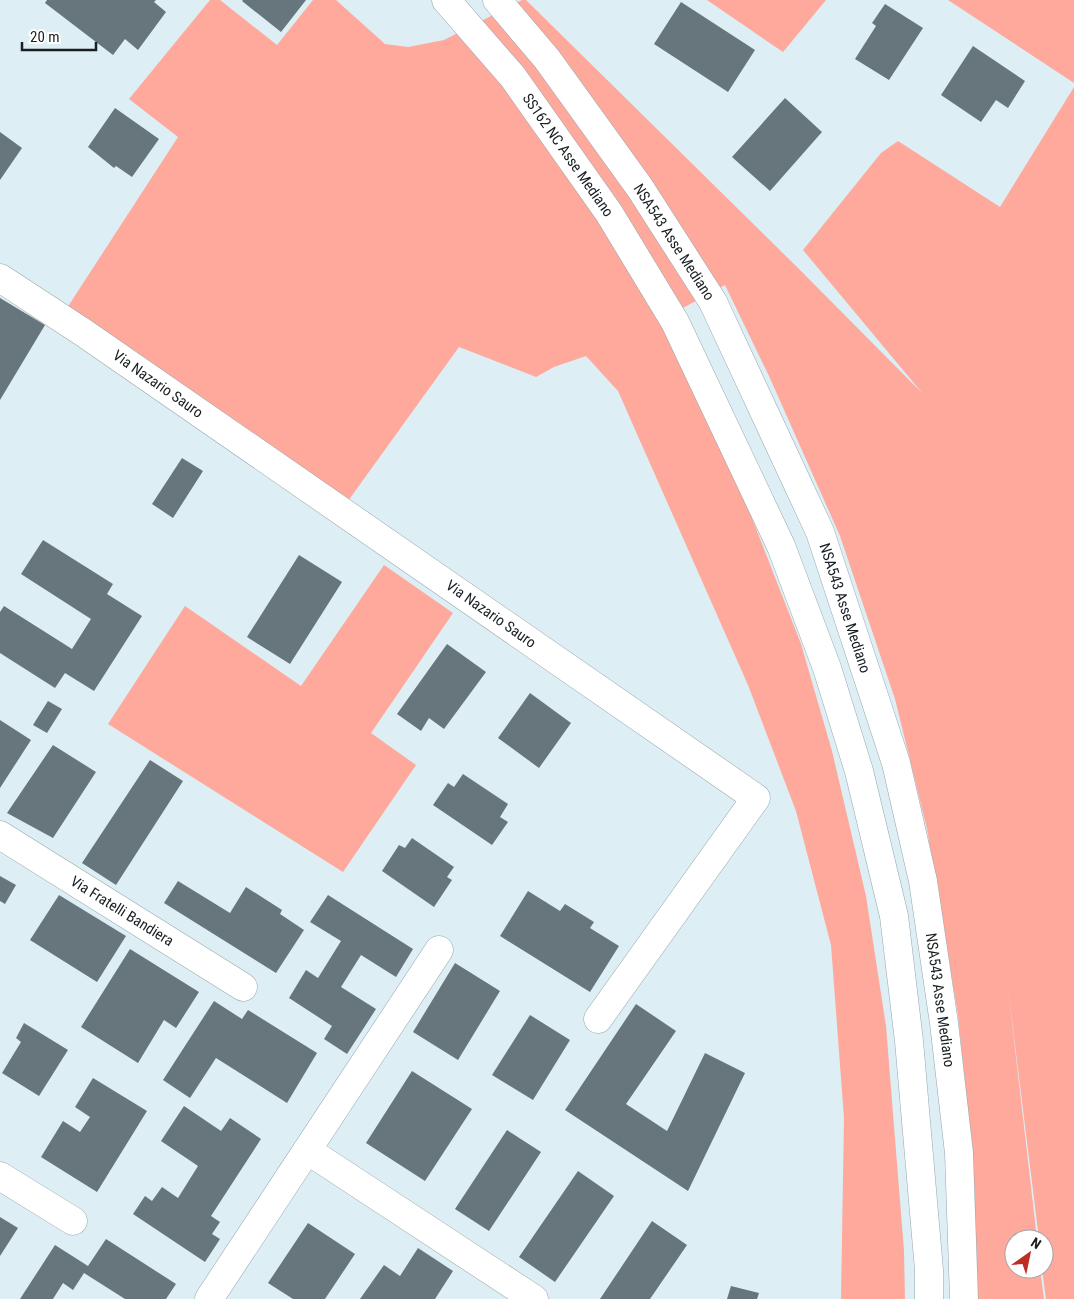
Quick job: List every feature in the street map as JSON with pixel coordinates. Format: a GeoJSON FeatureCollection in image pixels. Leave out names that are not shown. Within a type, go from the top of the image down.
{"type":"FeatureCollection","features":[{"type":"Feature","properties":{"kind":"main road","name":"SS162 NC Asse Mediano"},"geometry":{"type":"LineString","coordinates":[[446,0],[513,78],[610,213],[675,322],[781,546],[827,668],[859,771],[894,916],[909,1041],[929,1270],[929,1299]]}},
{"type":"Feature","properties":{"kind":"main road","name":"NSA543 Asse Mediano"},"geometry":{"type":"LineString","coordinates":[[496,0],[547,59],[628,172],[713,302],[820,532],[896,763],[923,881],[944,1023],[958,1154],[964,1299]]}},
{"type":"Feature","properties":{"kind":"main road","name":"Via Nazario Sauro"},"geometry":{"type":"LineString","coordinates":[[0,278],[92,338],[756,798],[598,1019]]}},
{"type":"Feature","properties":{"kind":"main road","name":"Via Fratelli Bandiera"},"geometry":{"type":"LineString","coordinates":[[0,835],[243,987]]}},
{"type":"Feature","properties":{"kind":"main road"},"geometry":{"type":"LineString","coordinates":[[209,1299],[439,950]]}},
{"type":"Feature","properties":{"kind":"main road"},"geometry":{"type":"LineString","coordinates":[[307,1150],[534,1299]]}},
{"type":"Feature","properties":{"kind":"main road"},"geometry":{"type":"LineString","coordinates":[[0,1176],[73,1221]]}},
{"type":"Feature","properties":{"kind":"shaded area"},"geometry":{"type":"Polygon","coordinates":[[[210,0],[220,0],[277,45],[313,0],[336,0],[385,44],[408,47],[444,40],[522,0],[526,0],[923,394],[803,250],[881,153],[898,141],[1000,207],[1074,87],[1074,1299],[1046,1299],[1043,1279],[1054,1279],[1054,1229],[1038,1229],[1008,988],[1036,1229],[1004,1229],[1004,1279],[1041,1279],[1044,1299],[978,1299],[972,1149],[958,1015],[927,829],[895,699],[840,536],[769,376],[725,285],[659,321],[739,485],[801,644],[832,751],[866,896],[886,1026],[904,1251],[905,1299],[841,1299],[844,1118],[831,945],[796,811],[748,685],[618,391],[586,356],[554,367],[536,377],[459,347],[348,501],[67,308],[178,137],[129,99],[210,0]]]}},
{"type":"Feature","properties":{"kind":"shaded area"},"geometry":{"type":"Polygon","coordinates":[[[707,0],[826,0],[783,52],[707,0]]]}},
{"type":"Feature","properties":{"kind":"shaded area"},"geometry":{"type":"Polygon","coordinates":[[[948,0],[1074,0],[1074,83],[948,0]]]}},
{"type":"Feature","properties":{"kind":"shaded area"},"geometry":{"type":"Polygon","coordinates":[[[384,565],[453,613],[371,733],[416,765],[343,872],[108,724],[185,606],[301,686],[384,565]]]}},
{"type":"Feature","properties":{"kind":"building"},"geometry":{"type":"Polygon","coordinates":[[[47,0],[156,0],[154,2],[166,12],[138,50],[125,39],[113,55],[45,3],[47,0]]]}},
{"type":"Feature","properties":{"kind":"building"},"geometry":{"type":"Polygon","coordinates":[[[243,0],[306,0],[281,32],[243,0]]]}},
{"type":"Feature","properties":{"kind":"building"},"geometry":{"type":"Polygon","coordinates":[[[681,2],[755,50],[728,92],[654,44],[681,2]]]}},
{"type":"Feature","properties":{"kind":"building"},"geometry":{"type":"Polygon","coordinates":[[[885,4],[923,28],[889,80],[855,59],[876,26],[872,23],[885,4]]]}},
{"type":"Feature","properties":{"kind":"building"},"geometry":{"type":"Polygon","coordinates":[[[973,46],[1025,81],[1008,108],[996,100],[981,122],[941,95],[973,46]]]}},
{"type":"Feature","properties":{"kind":"building"},"geometry":{"type":"Polygon","coordinates":[[[785,98],[822,132],[770,191],[732,157],[785,98]]]}},
{"type":"Feature","properties":{"kind":"building"},"geometry":{"type":"Polygon","coordinates":[[[115,108],[159,139],[132,177],[116,166],[114,168],[88,147],[115,108]]]}},
{"type":"Feature","properties":{"kind":"building"},"geometry":{"type":"Polygon","coordinates":[[[0,132],[22,148],[0,180],[0,132]]]}},
{"type":"Feature","properties":{"kind":"building"},"geometry":{"type":"Polygon","coordinates":[[[0,298],[45,325],[0,400],[0,298]]]}},
{"type":"Feature","properties":{"kind":"building"},"geometry":{"type":"Polygon","coordinates":[[[182,458],[203,471],[173,518],[152,504],[182,458]]]}},
{"type":"Feature","properties":{"kind":"building"},"geometry":{"type":"Polygon","coordinates":[[[43,540],[113,584],[107,594],[142,616],[94,691],[65,673],[55,688],[0,653],[0,612],[4,606],[72,649],[91,619],[21,574],[43,540]]]}},
{"type":"Feature","properties":{"kind":"building"},"geometry":{"type":"Polygon","coordinates":[[[299,555],[342,582],[290,664],[247,637],[299,555]]]}},
{"type":"Feature","properties":{"kind":"building"},"geometry":{"type":"Polygon","coordinates":[[[447,644],[486,672],[444,729],[429,718],[421,731],[397,714],[447,644]]]}},
{"type":"Feature","properties":{"kind":"building"},"geometry":{"type":"Polygon","coordinates":[[[530,693],[571,723],[539,768],[498,738],[530,693]]]}},
{"type":"Feature","properties":{"kind":"building"},"geometry":{"type":"Polygon","coordinates":[[[48,701],[62,709],[47,733],[33,725],[48,701]]]}},
{"type":"Feature","properties":{"kind":"building"},"geometry":{"type":"Polygon","coordinates":[[[0,720],[31,740],[0,788],[0,720]]]}},
{"type":"Feature","properties":{"kind":"building"},"geometry":{"type":"Polygon","coordinates":[[[53,745],[96,772],[53,838],[7,813],[53,745]]]}},
{"type":"Feature","properties":{"kind":"building"},"geometry":{"type":"Polygon","coordinates":[[[150,760],[183,781],[116,885],[82,863],[150,760]]]}},
{"type":"Feature","properties":{"kind":"building"},"geometry":{"type":"Polygon","coordinates":[[[463,774],[508,804],[500,817],[508,822],[492,845],[433,805],[448,783],[454,787],[463,774]]]}},
{"type":"Feature","properties":{"kind":"building"},"geometry":{"type":"Polygon","coordinates":[[[412,838],[454,867],[447,877],[452,880],[434,907],[382,871],[399,845],[405,848],[412,838]]]}},
{"type":"Feature","properties":{"kind":"building"},"geometry":{"type":"Polygon","coordinates":[[[0,876],[16,885],[5,904],[0,901],[0,876]]]}},
{"type":"Feature","properties":{"kind":"building"},"geometry":{"type":"Polygon","coordinates":[[[178,881],[230,913],[246,887],[282,910],[280,914],[304,930],[276,973],[164,903],[178,881]]]}},
{"type":"Feature","properties":{"kind":"building"},"geometry":{"type":"Polygon","coordinates":[[[528,891],[560,911],[565,904],[594,922],[590,928],[619,946],[590,992],[500,936],[528,891]]]}},
{"type":"Feature","properties":{"kind":"building"},"geometry":{"type":"Polygon","coordinates":[[[59,895],[126,936],[97,982],[30,940],[59,895]]]}},
{"type":"Feature","properties":{"kind":"building"},"geometry":{"type":"Polygon","coordinates":[[[328,895],[413,949],[396,977],[361,955],[341,987],[376,1009],[347,1054],[324,1039],[332,1026],[289,998],[306,970],[318,978],[341,941],[310,922],[328,895]]]}},
{"type":"Feature","properties":{"kind":"building"},"geometry":{"type":"Polygon","coordinates":[[[130,949],[199,992],[176,1028],[164,1020],[138,1063],[81,1027],[130,949]]]}},
{"type":"Feature","properties":{"kind":"building"},"geometry":{"type":"Polygon","coordinates":[[[455,963],[500,991],[458,1060],[413,1032],[455,963]]]}},
{"type":"Feature","properties":{"kind":"building"},"geometry":{"type":"Polygon","coordinates":[[[214,1001],[242,1019],[248,1010],[317,1053],[287,1103],[216,1058],[190,1098],[163,1080],[214,1001]]]}},
{"type":"Feature","properties":{"kind":"building"},"geometry":{"type":"Polygon","coordinates":[[[636,1004],[676,1031],[626,1104],[667,1131],[705,1053],[745,1073],[688,1191],[565,1110],[636,1004]]]}},
{"type":"Feature","properties":{"kind":"building"},"geometry":{"type":"Polygon","coordinates":[[[530,1015],[570,1040],[533,1100],[492,1075],[530,1015]]]}},
{"type":"Feature","properties":{"kind":"building"},"geometry":{"type":"Polygon","coordinates":[[[24,1023],[68,1050],[39,1096],[2,1073],[21,1042],[16,1038],[24,1023]]]}},
{"type":"Feature","properties":{"kind":"building"},"geometry":{"type":"Polygon","coordinates":[[[412,1071],[472,1109],[425,1181],[366,1143],[412,1071]]]}},
{"type":"Feature","properties":{"kind":"building"},"geometry":{"type":"Polygon","coordinates":[[[93,1078],[147,1111],[97,1192],[41,1157],[63,1121],[80,1132],[90,1117],[75,1107],[93,1078]]]}},
{"type":"Feature","properties":{"kind":"building"},"geometry":{"type":"Polygon","coordinates":[[[184,1106],[221,1131],[230,1118],[261,1139],[211,1216],[220,1222],[212,1234],[220,1239],[205,1262],[133,1214],[145,1196],[152,1201],[162,1187],[178,1198],[198,1166],[161,1141],[184,1106]]]}},
{"type":"Feature","properties":{"kind":"building"},"geometry":{"type":"Polygon","coordinates":[[[507,1130],[541,1152],[489,1231],[455,1209],[507,1130]]]}},
{"type":"Feature","properties":{"kind":"building"},"geometry":{"type":"Polygon","coordinates":[[[578,1171],[614,1196],[555,1282],[519,1257],[578,1171]]]}},
{"type":"Feature","properties":{"kind":"building"},"geometry":{"type":"Polygon","coordinates":[[[0,1217],[18,1228],[0,1256],[0,1217]]]}},
{"type":"Feature","properties":{"kind":"building"},"geometry":{"type":"Polygon","coordinates":[[[652,1221],[687,1245],[650,1299],[600,1299],[652,1221]]]}},
{"type":"Feature","properties":{"kind":"building"},"geometry":{"type":"Polygon","coordinates":[[[308,1223],[355,1254],[325,1299],[293,1299],[268,1283],[308,1223]]]}},
{"type":"Feature","properties":{"kind":"building"},"geometry":{"type":"Polygon","coordinates":[[[106,1239],[176,1284],[166,1299],[125,1299],[84,1273],[73,1290],[63,1283],[53,1299],[20,1299],[55,1245],[88,1266],[106,1239]]]}},
{"type":"Feature","properties":{"kind":"building"},"geometry":{"type":"Polygon","coordinates":[[[418,1248],[453,1271],[435,1299],[360,1299],[384,1265],[400,1276],[418,1248]]]}},
{"type":"Feature","properties":{"kind":"building"},"geometry":{"type":"Polygon","coordinates":[[[731,1286],[759,1293],[757,1299],[727,1299],[731,1286]]]}}]}
